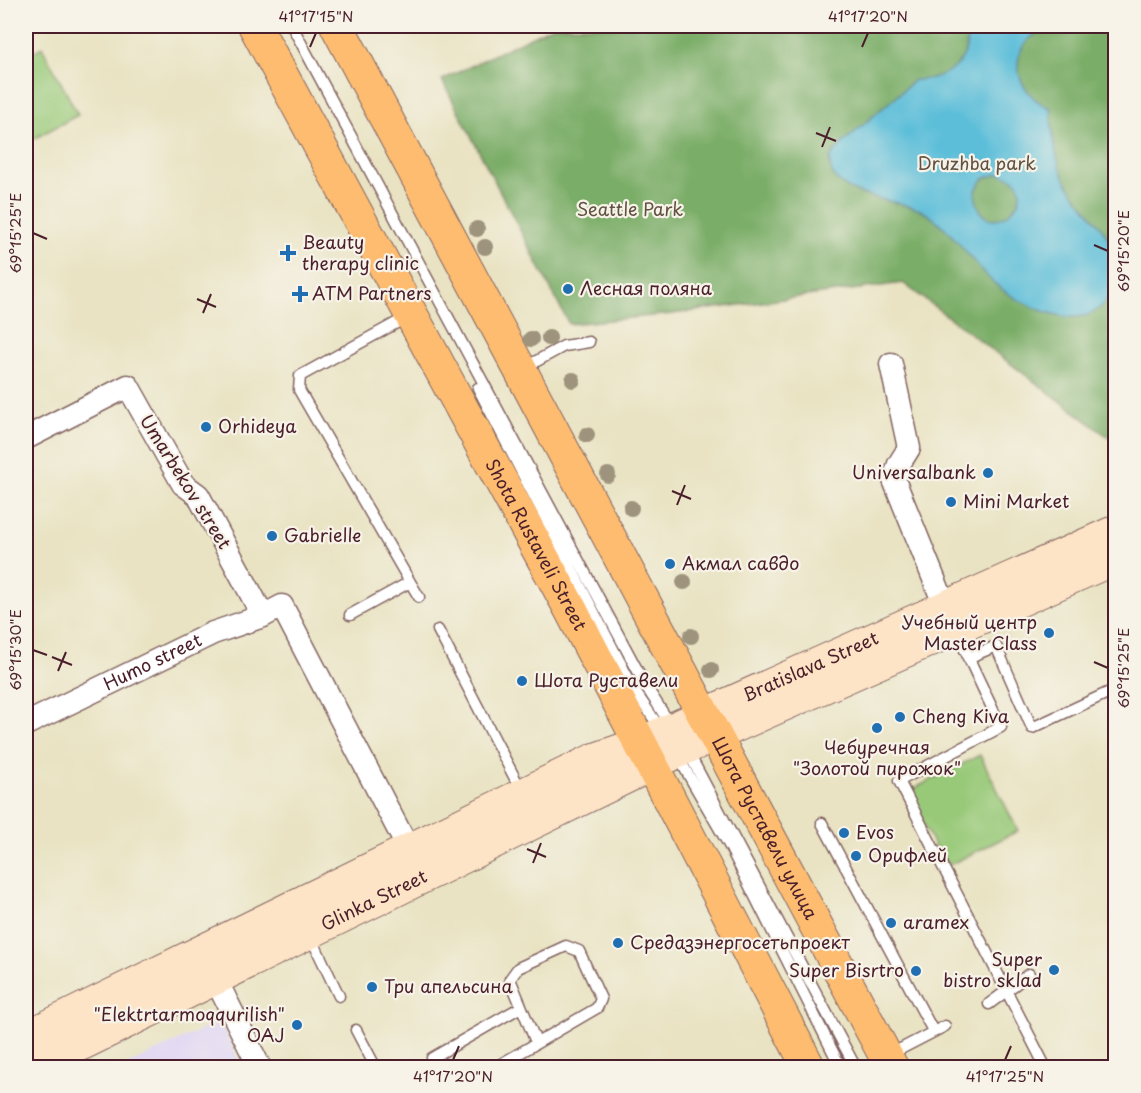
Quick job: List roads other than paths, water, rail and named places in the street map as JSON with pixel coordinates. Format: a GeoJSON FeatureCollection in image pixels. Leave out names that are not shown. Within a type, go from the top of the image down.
{"type":"FeatureCollection","features":[{"type":"Feature","properties":{"kind":"main road","name":"Shota Rustaveli Street"},"geometry":{"type":"LineString","coordinates":[[255,26],[601,667],[665,746],[809,1068]]}},
{"type":"Feature","properties":{"kind":"main road"},"geometry":{"type":"LineString","coordinates":[[338,26],[711,725]]}},
{"type":"Feature","properties":{"kind":"main road","name":"Bratislava Street"},"geometry":{"type":"LineString","coordinates":[[711,725],[949,617],[1116,531]]}},
{"type":"Feature","properties":{"kind":"main road","name":"Bratislava Street"},"geometry":{"type":"LineString","coordinates":[[949,617],[1116,558]]}},
{"type":"Feature","properties":{"kind":"main road","name":"Glinka Street"},"geometry":{"type":"LineString","coordinates":[[33,1068],[309,932],[665,746],[711,725]]}},
{"type":"Feature","properties":{"kind":"main road","name":"Шота Руставели улица"},"geometry":{"type":"LineString","coordinates":[[711,725],[889,1062]]}},
{"type":"Feature","properties":{"kind":"main road","name":"Glinka Street"},"geometry":{"type":"LineString","coordinates":[[26,1037],[595,759],[665,746]]}},
{"type":"Feature","properties":{"kind":"street"},"geometry":{"type":"LineString","coordinates":[[891,364],[909,448],[899,464],[894,480],[949,617]]}},
{"type":"Feature","properties":{"kind":"street","name":"Umarbekov street"},"geometry":{"type":"LineString","coordinates":[[26,438],[128,386],[183,484],[198,495],[273,611],[409,850]]}},
{"type":"Feature","properties":{"kind":"street","name":"Humo street"},"geometry":{"type":"LineString","coordinates":[[26,724],[213,633],[273,611]]}},
{"type":"Feature","properties":{"kind":"street"},"geometry":{"type":"LineString","coordinates":[[215,978],[260,1068]]}},
{"type":"Feature","properties":{"kind":"lane"},"geometry":{"type":"LineString","coordinates":[[285,26],[665,746],[856,1068]]}},
{"type":"Feature","properties":{"kind":"lane"},"geometry":{"type":"LineString","coordinates":[[292,26],[647,688],[665,746],[730,847],[842,1068]]}},
{"type":"Feature","properties":{"kind":"lane"},"geometry":{"type":"LineString","coordinates":[[411,314],[300,376],[298,382],[299,390],[419,597]]}},
{"type":"Feature","properties":{"kind":"lane"},"geometry":{"type":"LineString","coordinates":[[521,370],[564,346],[589,342]]}},
{"type":"Feature","properties":{"kind":"lane"},"geometry":{"type":"LineString","coordinates":[[350,615],[410,582]]}},
{"type":"Feature","properties":{"kind":"lane"},"geometry":{"type":"LineString","coordinates":[[949,617],[1001,728],[899,781],[1046,1068]]}},
{"type":"Feature","properties":{"kind":"lane"},"geometry":{"type":"LineString","coordinates":[[438,630],[523,793]]}},
{"type":"Feature","properties":{"kind":"lane"},"geometry":{"type":"LineString","coordinates":[[968,658],[996,646],[1032,728],[1116,689]]}},
{"type":"Feature","properties":{"kind":"lane"},"geometry":{"type":"LineString","coordinates":[[822,822],[933,1031]]}},
{"type":"Feature","properties":{"kind":"lane"},"geometry":{"type":"LineString","coordinates":[[309,932],[339,996]]}},
{"type":"Feature","properties":{"kind":"lane"},"geometry":{"type":"LineString","coordinates":[[494,1068],[597,1008],[601,999],[579,951],[566,946],[518,968],[510,979],[536,1042]]}},
{"type":"Feature","properties":{"kind":"lane"},"geometry":{"type":"LineString","coordinates":[[989,1004],[1029,974]]}},
{"type":"Feature","properties":{"kind":"lane"},"geometry":{"type":"LineString","coordinates":[[433,1068],[432,1058],[521,1007]]}},
{"type":"Feature","properties":{"kind":"lane"},"geometry":{"type":"LineString","coordinates":[[889,1062],[933,1031],[945,1026]]}},
{"type":"Feature","properties":{"kind":"lane"},"geometry":{"type":"LineString","coordinates":[[356,1030],[376,1068]]}},
{"type":"Feature","properties":{"kind":"water"},"geometry":{"type":"Polygon","coordinates":[[[964,26],[1064,26],[1029,39],[1022,48],[1018,69],[1026,89],[1033,97],[1051,108],[1054,144],[1061,171],[1108,239],[1114,252],[1115,281],[1108,298],[1095,312],[1073,317],[1058,315],[1019,300],[989,279],[940,223],[922,211],[851,190],[840,183],[832,173],[830,160],[841,144],[914,80],[937,77],[955,66],[962,59],[966,50],[967,39],[964,26]],[[998,174],[985,178],[980,183],[976,199],[984,215],[994,219],[1004,216],[1013,209],[1019,199],[1020,188],[1013,179],[998,174]]]}},
{"type":"Feature","properties":{"kind":"place","name":"Beauty therapy clinic"},"geometry":{"type":"Point","coordinates":[288,253]}},
{"type":"Feature","properties":{"kind":"place","name":"Лесная поляна"},"geometry":{"type":"Point","coordinates":[568,289]}},
{"type":"Feature","properties":{"kind":"place","name":"ATM Partners"},"geometry":{"type":"Point","coordinates":[300,294]}},
{"type":"Feature","properties":{"kind":"place","name":"Orhideya"},"geometry":{"type":"Point","coordinates":[206,427]}},
{"type":"Feature","properties":{"kind":"place","name":"Universalbank"},"geometry":{"type":"Point","coordinates":[988,473]}},
{"type":"Feature","properties":{"kind":"place","name":"Mini Market"},"geometry":{"type":"Point","coordinates":[951,502]}},
{"type":"Feature","properties":{"kind":"place","name":"Gabrielle"},"geometry":{"type":"Point","coordinates":[272,536]}},
{"type":"Feature","properties":{"kind":"place","name":"Акмал савдо"},"geometry":{"type":"Point","coordinates":[670,564]}},
{"type":"Feature","properties":{"kind":"place","name":"Учебный центр Master Class"},"geometry":{"type":"Point","coordinates":[1049,633]}},
{"type":"Feature","properties":{"kind":"place","name":"Шота Руставели"},"geometry":{"type":"Point","coordinates":[522,681]}},
{"type":"Feature","properties":{"kind":"place","name":"Cheng Kiva"},"geometry":{"type":"Point","coordinates":[900,717]}},
{"type":"Feature","properties":{"kind":"place","name":"Чебуречная \"Золотой пирожок\""},"geometry":{"type":"Point","coordinates":[877,728]}},
{"type":"Feature","properties":{"kind":"place","name":"Evos"},"geometry":{"type":"Point","coordinates":[844,833]}},
{"type":"Feature","properties":{"kind":"place","name":"Орифлей"},"geometry":{"type":"Point","coordinates":[856,856]}},
{"type":"Feature","properties":{"kind":"place","name":"aramex"},"geometry":{"type":"Point","coordinates":[891,923]}},
{"type":"Feature","properties":{"kind":"place","name":"Средазэнергосетьпроект"},"geometry":{"type":"Point","coordinates":[618,943]}},
{"type":"Feature","properties":{"kind":"place","name":"Super bistro sklad"},"geometry":{"type":"Point","coordinates":[1054,970]}},
{"type":"Feature","properties":{"kind":"place","name":"Super Bisrtro"},"geometry":{"type":"Point","coordinates":[916,971]}},
{"type":"Feature","properties":{"kind":"place","name":"Три апельсина"},"geometry":{"type":"Point","coordinates":[372,987]}},
{"type":"Feature","properties":{"kind":"place","name":"\"Elektrtarmoqqurilish\" OAJ"},"geometry":{"type":"Point","coordinates":[297,1025]}},
{"type":"Feature","properties":{"kind":"park label","name":"Druzhba park"},"geometry":{"type":"Point","coordinates":[977,164]}},
{"type":"Feature","properties":{"kind":"park label","name":"Seattle Park"},"geometry":{"type":"Point","coordinates":[630,210]}}]}
